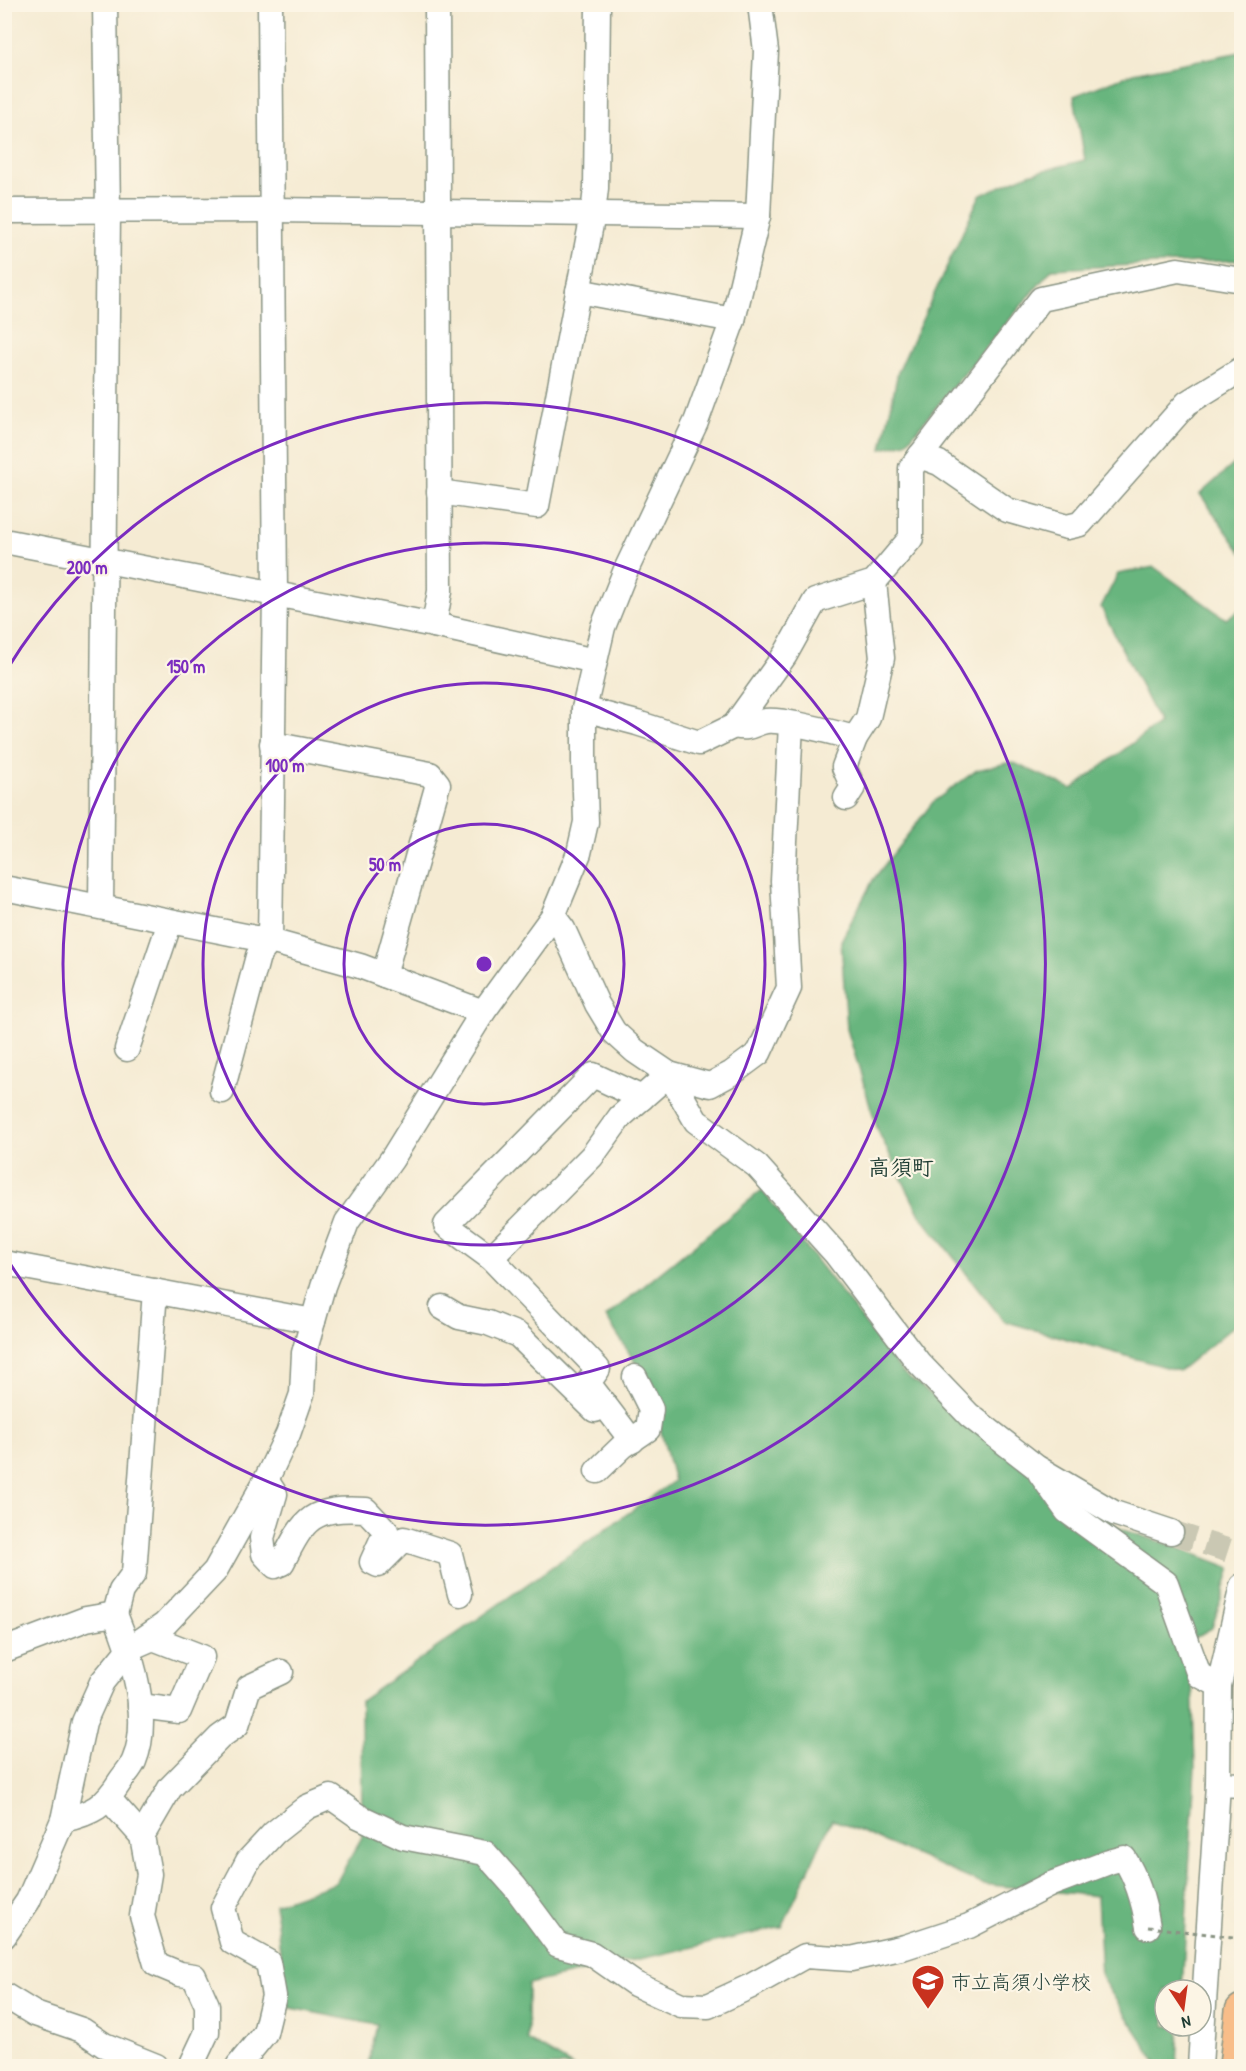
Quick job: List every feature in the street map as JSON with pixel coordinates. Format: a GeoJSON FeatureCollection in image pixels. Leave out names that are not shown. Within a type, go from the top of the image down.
{"type":"FeatureCollection","features":[{"type":"Feature","properties":{"kind":"highway"},"geometry":{"type":"LineString","coordinates":[[1236,2067],[1242,2011]]}},
{"type":"Feature","properties":{"kind":"street"},"geometry":{"type":"LineString","coordinates":[[101,906],[108,212],[105,4]]}},
{"type":"Feature","properties":{"kind":"street"},"geometry":{"type":"LineString","coordinates":[[222,1091],[258,956],[270,941],[275,593],[270,4]]}},
{"type":"Feature","properties":{"kind":"street"},"geometry":{"type":"LineString","coordinates":[[434,625],[440,591],[437,4]]}},
{"type":"Feature","properties":{"kind":"street"},"geometry":{"type":"LineString","coordinates":[[439,492],[537,506],[593,214],[596,188],[598,4]]}},
{"type":"Feature","properties":{"kind":"street"},"geometry":{"type":"LineString","coordinates":[[4,1936],[28,1901],[63,1820],[84,1722],[102,1682],[129,1649],[164,1625],[215,1571],[266,1480],[288,1434],[302,1394],[304,1353],[322,1286],[347,1222],[392,1159],[483,1012],[553,916],[579,853],[586,822],[584,709],[603,627],[625,572],[696,422],[733,320],[758,216],[766,51],[760,4]]}},
{"type":"Feature","properties":{"kind":"street"},"geometry":{"type":"LineString","coordinates":[[4,211],[272,210],[758,216]]}},
{"type":"Feature","properties":{"kind":"street"},"geometry":{"type":"LineString","coordinates":[[584,709],[699,743],[734,726],[785,655],[815,602],[874,582],[911,538],[910,468],[1041,299],[1178,270],[1242,280]]}},
{"type":"Feature","properties":{"kind":"street"},"geometry":{"type":"LineString","coordinates":[[578,291],[733,320]]}},
{"type":"Feature","properties":{"kind":"street"},"geometry":{"type":"LineString","coordinates":[[920,456],[939,463],[1007,510],[1066,527],[1080,524],[1187,403],[1242,369]]}},
{"type":"Feature","properties":{"kind":"street"},"geometry":{"type":"LineString","coordinates":[[4,541],[434,625],[595,661]]}},
{"type":"Feature","properties":{"kind":"street"},"geometry":{"type":"LineString","coordinates":[[846,798],[853,787],[844,767],[855,738],[868,718],[882,658],[874,582]]}},
{"type":"Feature","properties":{"kind":"street"},"geometry":{"type":"LineString","coordinates":[[734,726],[746,729],[766,721],[855,738]]}},
{"type":"Feature","properties":{"kind":"street"},"geometry":{"type":"LineString","coordinates":[[553,916],[563,929],[597,1004],[614,1032],[635,1051],[669,1074],[710,1084],[732,1073],[759,1053],[789,988],[783,881],[791,724]]}},
{"type":"Feature","properties":{"kind":"street"},"geometry":{"type":"LineString","coordinates":[[272,744],[430,774],[438,784],[384,975]]}},
{"type":"Feature","properties":{"kind":"street"},"geometry":{"type":"LineString","coordinates":[[4,888],[270,941],[360,966],[483,1012]]}},
{"type":"Feature","properties":{"kind":"street"},"geometry":{"type":"LineString","coordinates":[[127,1048],[170,922]]}},
{"type":"Feature","properties":{"kind":"street"},"geometry":{"type":"LineString","coordinates":[[491,1258],[592,1156],[620,1117],[669,1074]]}},
{"type":"Feature","properties":{"kind":"street"},"geometry":{"type":"LineString","coordinates":[[669,1074],[696,1121],[757,1166],[837,1254],[918,1362],[969,1415],[1036,1467],[1114,1513],[1171,1532]]}},
{"type":"Feature","properties":{"kind":"street"},"geometry":{"type":"LineString","coordinates":[[627,1443],[588,1383],[598,1369],[491,1258],[446,1225],[594,1075],[642,1098]]}},
{"type":"Feature","properties":{"kind":"street"},"geometry":{"type":"LineString","coordinates":[[4,1263],[313,1321]]}},
{"type":"Feature","properties":{"kind":"street"},"geometry":{"type":"LineString","coordinates":[[63,1820],[87,1814],[109,1799],[134,1761],[142,1723],[129,1649],[115,1614],[121,1591],[134,1573],[155,1291]]}},
{"type":"Feature","properties":{"kind":"street"},"geometry":{"type":"LineString","coordinates":[[442,1307],[459,1317],[488,1323],[518,1335],[627,1443]]}},
{"type":"Feature","properties":{"kind":"street"},"geometry":{"type":"LineString","coordinates":[[518,1335],[543,1310]]}},
{"type":"Feature","properties":{"kind":"street"},"geometry":{"type":"LineString","coordinates":[[597,1471],[627,1443],[648,1429],[651,1408],[635,1377]]}},
{"type":"Feature","properties":{"kind":"street"},"geometry":{"type":"LineString","coordinates":[[1036,1467],[1067,1511],[1166,1583],[1199,1674],[1219,1685]]}},
{"type":"Feature","properties":{"kind":"street"},"geometry":{"type":"LineString","coordinates":[[266,1480],[275,1494],[262,1538],[264,1554],[275,1566],[282,1563],[306,1523],[320,1512],[366,1510],[386,1531],[372,1562],[378,1565],[404,1539],[450,1554],[460,1594]]}},
{"type":"Feature","properties":{"kind":"street"},"geometry":{"type":"LineString","coordinates":[[1200,2067],[1230,1784],[1219,1685],[1242,1586]]}},
{"type":"Feature","properties":{"kind":"street"},"geometry":{"type":"LineString","coordinates":[[4,1650],[86,1619],[115,1614]]}},
{"type":"Feature","properties":{"kind":"street"},"geometry":{"type":"LineString","coordinates":[[129,1649],[153,1638],[202,1658],[179,1711],[140,1706]]}},
{"type":"Feature","properties":{"kind":"street"},"geometry":{"type":"LineString","coordinates":[[142,1836],[170,1788],[220,1737],[237,1725],[249,1687],[281,1672]]}},
{"type":"Feature","properties":{"kind":"street"},"geometry":{"type":"LineString","coordinates":[[238,2067],[265,2033],[274,1996],[268,1962],[232,1942],[223,1908],[248,1861],[274,1833],[307,1807],[331,1797],[358,1816],[403,1837],[484,1853],[515,1887],[558,1945],[592,1954],[635,1984],[681,2005],[708,2006],[751,1986],[805,1956],[851,1959],[916,1944],[969,1926],[1051,1884],[1124,1858],[1135,1875],[1145,1906],[1148,1927]]}},
{"type":"Feature","properties":{"kind":"street"},"geometry":{"type":"LineString","coordinates":[[109,1799],[142,1836],[149,1874],[142,1916],[156,1964],[180,1974],[194,1976],[207,2006],[207,2032],[190,2067]]}},
{"type":"Feature","properties":{"kind":"street"},"geometry":{"type":"LineString","coordinates":[[4,1995],[35,2014],[82,2030],[104,2046],[146,2064]]}},
{"type":"Feature","properties":{"kind":"path"},"geometry":{"type":"LineString","coordinates":[[1148,1927],[1242,1938]]}},
{"type":"Feature","properties":{"kind":"green space"},"geometry":{"type":"Polygon","coordinates":[[[1241,52],[1241,260],[1052,269],[906,443],[882,449],[898,372],[980,195],[1029,174],[1085,160],[1074,96],[1133,73],[1241,52]]]}},
{"type":"Feature","properties":{"kind":"green space"},"geometry":{"type":"Polygon","coordinates":[[[1241,458],[1241,552],[1200,494],[1241,458]]]}},
{"type":"Feature","properties":{"kind":"green space"},"geometry":{"type":"Polygon","coordinates":[[[1154,567],[1226,619],[1242,608],[1241,1320],[1179,1371],[1004,1321],[920,1215],[878,1131],[847,1029],[841,941],[873,880],[933,802],[977,770],[1012,762],[1072,789],[1159,723],[1101,607],[1118,574],[1154,567]]]}},
{"type":"Feature","properties":{"kind":"green space"},"geometry":{"type":"Polygon","coordinates":[[[762,1190],[903,1373],[1030,1470],[1123,1530],[1231,1568],[1212,1628],[1177,1647],[1192,1678],[1195,1767],[1183,1978],[1153,1978],[1153,2038],[1178,2038],[1177,2066],[1159,2066],[1101,1977],[1097,1896],[982,1884],[832,1819],[782,1927],[528,1984],[528,2040],[572,2066],[368,2066],[377,2025],[286,2007],[275,1904],[336,1883],[362,1837],[361,1701],[674,1481],[648,1382],[606,1317],[762,1190]]]}},
{"type":"Feature","properties":{"kind":"tunnel"},"geometry":{"type":"LineString","coordinates":[[1171,1532],[1242,1555]]}},
{"type":"Feature","properties":{"kind":"place","name":"市立高須小学校"},"geometry":{"type":"Point","coordinates":[928,2010]}},
{"type":"Feature","properties":{"kind":"district","name":"高須町"},"geometry":{"type":"Point","coordinates":[901,1167]}}]}
